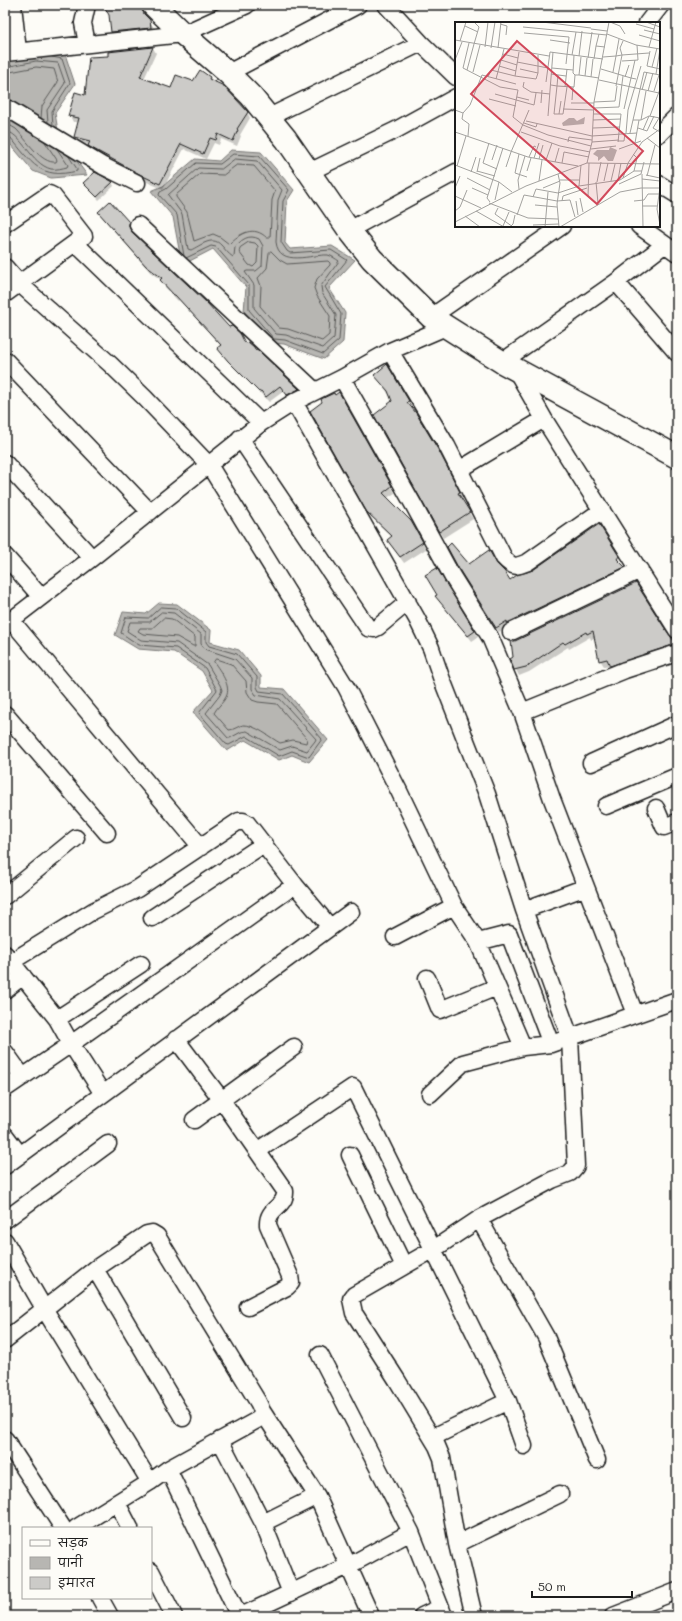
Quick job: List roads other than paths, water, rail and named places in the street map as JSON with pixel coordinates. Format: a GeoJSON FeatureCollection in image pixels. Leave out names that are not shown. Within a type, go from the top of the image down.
{"type":"FeatureCollection","features":[{"type":"Feature","properties":{"kind":"street"},"geometry":{"type":"LineString","coordinates":[[13,5],[12,52],[183,34],[247,5]]}},
{"type":"Feature","properties":{"kind":"street"},"geometry":{"type":"LineString","coordinates":[[87,5],[83,23],[87,44]]}},
{"type":"Feature","properties":{"kind":"street"},"geometry":{"type":"LineString","coordinates":[[153,5],[251,96],[269,117],[349,230],[372,259],[438,322],[509,366],[677,457]]}},
{"type":"Feature","properties":{"kind":"street"},"geometry":{"type":"LineString","coordinates":[[228,74],[358,5]]}},
{"type":"Feature","properties":{"kind":"street"},"geometry":{"type":"LineString","coordinates":[[386,5],[421,43],[455,76]]}},
{"type":"Feature","properties":{"kind":"street"},"geometry":{"type":"LineString","coordinates":[[648,22],[661,5]]}},
{"type":"Feature","properties":{"kind":"street"},"geometry":{"type":"LineString","coordinates":[[269,117],[421,43]]}},
{"type":"Feature","properties":{"kind":"street"},"geometry":{"type":"LineString","coordinates":[[309,172],[396,130],[455,98]]}},
{"type":"Feature","properties":{"kind":"street"},"geometry":{"type":"LineString","coordinates":[[5,107],[103,166],[137,183]]}},
{"type":"Feature","properties":{"kind":"street"},"geometry":{"type":"LineString","coordinates":[[660,133],[677,116]]}},
{"type":"Feature","properties":{"kind":"street"},"geometry":{"type":"LineString","coordinates":[[349,230],[455,173]]}},
{"type":"Feature","properties":{"kind":"street"},"geometry":{"type":"LineString","coordinates":[[660,185],[677,195]]}},
{"type":"Feature","properties":{"kind":"street"},"geometry":{"type":"LineString","coordinates":[[5,224],[49,194],[53,196],[84,237],[261,423]]}},
{"type":"Feature","properties":{"kind":"street"},"geometry":{"type":"LineString","coordinates":[[138,225],[315,392]]}},
{"type":"Feature","properties":{"kind":"street"},"geometry":{"type":"LineString","coordinates":[[201,847],[8,623],[209,465],[240,438],[294,402],[390,352],[438,322],[561,227]]}},
{"type":"Feature","properties":{"kind":"street"},"geometry":{"type":"LineString","coordinates":[[509,366],[616,282],[671,249],[640,227]]}},
{"type":"Feature","properties":{"kind":"street"},"geometry":{"type":"LineString","coordinates":[[5,294],[84,237]]}},
{"type":"Feature","properties":{"kind":"street"},"geometry":{"type":"LineString","coordinates":[[5,267],[20,284],[110,364],[209,465],[346,687],[400,791],[454,906],[478,942],[523,1047]]}},
{"type":"Feature","properties":{"kind":"street"},"geometry":{"type":"LineString","coordinates":[[616,282],[677,352]]}},
{"type":"Feature","properties":{"kind":"street"},"geometry":{"type":"LineString","coordinates":[[390,352],[447,446],[504,558],[510,564],[518,566],[528,562],[602,510]]}},
{"type":"Feature","properties":{"kind":"street"},"geometry":{"type":"LineString","coordinates":[[5,360],[150,512]]}},
{"type":"Feature","properties":{"kind":"street"},"geometry":{"type":"LineString","coordinates":[[509,366],[677,630]]}},
{"type":"Feature","properties":{"kind":"street"},"geometry":{"type":"LineString","coordinates":[[342,378],[452,576],[490,637],[522,712],[552,799],[635,1014]]}},
{"type":"Feature","properties":{"kind":"street"},"geometry":{"type":"LineString","coordinates":[[294,402],[408,602],[431,648],[487,794],[524,910],[570,1037],[576,1166],[570,1173],[552,1180],[479,1220],[434,1249],[354,1295],[351,1300],[351,1306],[354,1313],[433,1437],[442,1458],[457,1544],[474,1616]]}},
{"type":"Feature","properties":{"kind":"street"},"geometry":{"type":"LineString","coordinates":[[459,470],[544,419]]}},
{"type":"Feature","properties":{"kind":"street"},"geometry":{"type":"LineString","coordinates":[[240,438],[368,628],[374,629],[378,627],[408,602]]}},
{"type":"Feature","properties":{"kind":"street"},"geometry":{"type":"LineString","coordinates":[[5,463],[92,558]]}},
{"type":"Feature","properties":{"kind":"street"},"geometry":{"type":"LineString","coordinates":[[5,556],[42,597]]}},
{"type":"Feature","properties":{"kind":"street"},"geometry":{"type":"LineString","coordinates":[[511,632],[640,570]]}},
{"type":"Feature","properties":{"kind":"street"},"geometry":{"type":"LineString","coordinates":[[522,712],[625,670],[677,653]]}},
{"type":"Feature","properties":{"kind":"street"},"geometry":{"type":"LineString","coordinates":[[5,714],[107,833]]}},
{"type":"Feature","properties":{"kind":"street"},"geometry":{"type":"LineString","coordinates":[[591,763],[677,724]]}},
{"type":"Feature","properties":{"kind":"street"},"geometry":{"type":"LineString","coordinates":[[606,806],[677,776]]}},
{"type":"Feature","properties":{"kind":"street"},"geometry":{"type":"LineString","coordinates":[[656,808],[664,827],[677,822]]}},
{"type":"Feature","properties":{"kind":"street"},"geometry":{"type":"LineString","coordinates":[[103,1094],[57,1019],[8,958],[93,911],[137,889],[201,847],[234,823],[243,821],[247,823],[330,927]]}},
{"type":"Feature","properties":{"kind":"street"},"geometry":{"type":"LineString","coordinates":[[5,896],[76,838]]}},
{"type":"Feature","properties":{"kind":"street"},"geometry":{"type":"LineString","coordinates":[[152,918],[264,844]]}},
{"type":"Feature","properties":{"kind":"street"},"geometry":{"type":"LineString","coordinates":[[5,1089],[295,885]]}},
{"type":"Feature","properties":{"kind":"street"},"geometry":{"type":"LineString","coordinates":[[524,910],[586,888]]}},
{"type":"Feature","properties":{"kind":"street"},"geometry":{"type":"LineString","coordinates":[[395,937],[454,906]]}},
{"type":"Feature","properties":{"kind":"street"},"geometry":{"type":"LineString","coordinates":[[5,1166],[351,912]]}},
{"type":"Feature","properties":{"kind":"street"},"geometry":{"type":"LineString","coordinates":[[478,942],[509,934],[551,1044]]}},
{"type":"Feature","properties":{"kind":"street"},"geometry":{"type":"LineString","coordinates":[[57,1019],[141,964]]}},
{"type":"Feature","properties":{"kind":"street"},"geometry":{"type":"LineString","coordinates":[[5,990],[23,976]]}},
{"type":"Feature","properties":{"kind":"street"},"geometry":{"type":"LineString","coordinates":[[427,978],[440,1010],[497,987]]}},
{"type":"Feature","properties":{"kind":"street"},"geometry":{"type":"LineString","coordinates":[[430,1094],[463,1063],[523,1047],[551,1044],[677,1000]]}},
{"type":"Feature","properties":{"kind":"street"},"geometry":{"type":"LineString","coordinates":[[176,1039],[221,1099],[281,1183],[285,1191],[286,1197],[283,1202],[272,1211],[268,1218],[268,1225],[290,1276],[291,1283],[287,1287],[248,1307]]}},
{"type":"Feature","properties":{"kind":"street"},"geometry":{"type":"LineString","coordinates":[[194,1120],[294,1046]]}},
{"type":"Feature","properties":{"kind":"street"},"geometry":{"type":"LineString","coordinates":[[5,1052],[23,1077]]}},
{"type":"Feature","properties":{"kind":"street"},"geometry":{"type":"LineString","coordinates":[[257,1151],[353,1087],[508,1400],[524,1446]]}},
{"type":"Feature","properties":{"kind":"street"},"geometry":{"type":"LineString","coordinates":[[5,1135],[20,1156]]}},
{"type":"Feature","properties":{"kind":"street"},"geometry":{"type":"LineString","coordinates":[[5,1220],[108,1144]]}},
{"type":"Feature","properties":{"kind":"street"},"geometry":{"type":"LineString","coordinates":[[350,1155],[404,1266]]}},
{"type":"Feature","properties":{"kind":"street"},"geometry":{"type":"LineString","coordinates":[[479,1220],[546,1336],[597,1460]]}},
{"type":"Feature","properties":{"kind":"street"},"geometry":{"type":"LineString","coordinates":[[5,1340],[96,1269],[147,1234],[152,1233],[157,1236],[258,1402],[262,1411],[317,1496],[371,1616]]}},
{"type":"Feature","properties":{"kind":"street"},"geometry":{"type":"LineString","coordinates":[[5,1241],[45,1310],[150,1482]]}},
{"type":"Feature","properties":{"kind":"street"},"geometry":{"type":"LineString","coordinates":[[96,1269],[184,1418]]}},
{"type":"Feature","properties":{"kind":"street"},"geometry":{"type":"LineString","coordinates":[[320,1355],[411,1532],[443,1611],[422,1616]]}},
{"type":"Feature","properties":{"kind":"street"},"geometry":{"type":"LineString","coordinates":[[433,1437],[508,1400]]}},
{"type":"Feature","properties":{"kind":"street"},"geometry":{"type":"LineString","coordinates":[[78,1527],[150,1482],[168,1469],[259,1419],[262,1415],[262,1411]]}},
{"type":"Feature","properties":{"kind":"street"},"geometry":{"type":"LineString","coordinates":[[5,1439],[62,1527]]}},
{"type":"Feature","properties":{"kind":"street"},"geometry":{"type":"LineString","coordinates":[[220,1440],[263,1523],[291,1593]]}},
{"type":"Feature","properties":{"kind":"street"},"geometry":{"type":"LineString","coordinates":[[168,1469],[240,1616],[348,1566],[411,1532]]}},
{"type":"Feature","properties":{"kind":"street"},"geometry":{"type":"LineString","coordinates":[[457,1544],[560,1494]]}},
{"type":"Feature","properties":{"kind":"street"},"geometry":{"type":"LineString","coordinates":[[263,1523],[317,1496]]}},
{"type":"Feature","properties":{"kind":"street"},"geometry":{"type":"LineString","coordinates":[[117,1503],[129,1527]]}},
{"type":"Feature","properties":{"kind":"street"},"geometry":{"type":"LineString","coordinates":[[152,1573],[174,1616]]}},
{"type":"Feature","properties":{"kind":"street"},"geometry":{"type":"LineString","coordinates":[[612,1616],[677,1591]]}},
{"type":"Feature","properties":{"kind":"street"},"geometry":{"type":"LineString","coordinates":[[101,1599],[110,1616]]}},
{"type":"Feature","properties":{"kind":"water"},"geometry":{"type":"Polygon","coordinates":[[[65,54],[75,84],[55,113],[59,137],[87,175],[51,178],[33,171],[5,138],[5,58],[65,54]]]}},
{"type":"Feature","properties":{"kind":"water"},"geometry":{"type":"Polygon","coordinates":[[[231,150],[261,152],[294,190],[287,201],[285,243],[290,249],[332,246],[355,260],[329,288],[345,313],[343,342],[324,359],[284,344],[272,343],[244,311],[246,287],[213,249],[182,265],[173,217],[151,191],[163,186],[195,159],[219,161],[231,150]]]}},
{"type":"Feature","properties":{"kind":"water"},"geometry":{"type":"Polygon","coordinates":[[[159,603],[177,604],[211,630],[210,642],[239,650],[261,676],[261,687],[284,689],[328,740],[309,762],[292,755],[279,760],[245,740],[227,751],[193,712],[213,690],[202,671],[174,652],[138,649],[115,635],[123,612],[146,614],[159,603]]]}}]}
